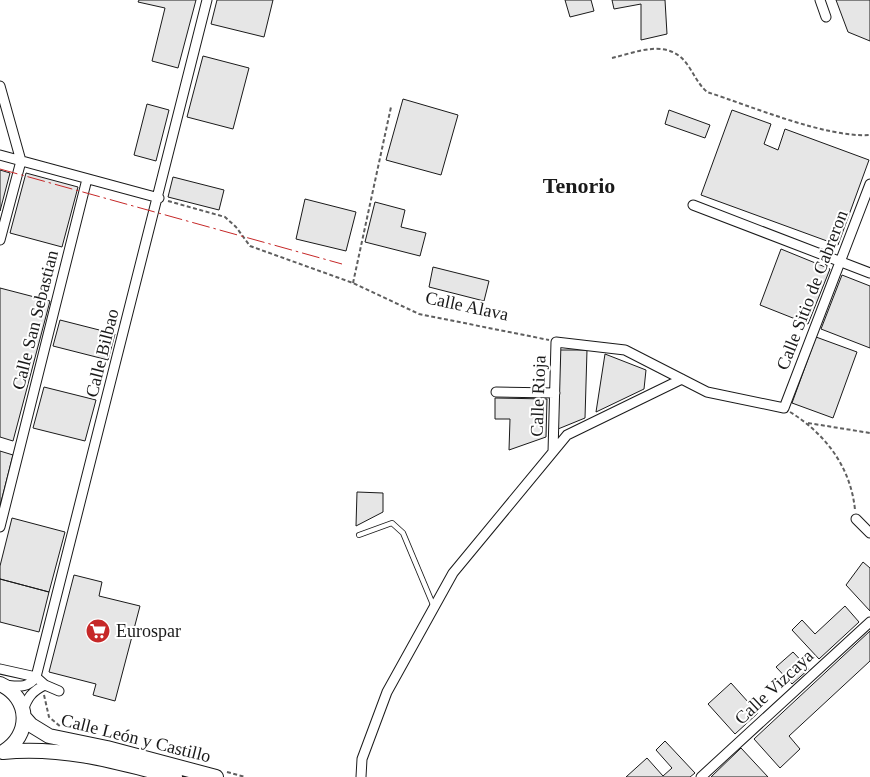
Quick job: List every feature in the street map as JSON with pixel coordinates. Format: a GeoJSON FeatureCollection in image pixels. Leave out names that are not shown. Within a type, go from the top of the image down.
{"type":"FeatureCollection","features":[{"type":"Feature","properties":{"kind":"main road","name":"Calle León y Castillo"},"geometry":{"type":"LineString","coordinates":[[1,684],[16,695],[24,714],[36,729],[49,736],[108,748],[216,777]]}},
{"type":"Feature","properties":{"kind":"main road"},"geometry":{"type":"LineString","coordinates":[[2,753],[10,748],[20,736],[24,714]]}},
{"type":"Feature","properties":{"kind":"main road","name":"Calle León y Castillo"},"geometry":{"type":"LineString","coordinates":[[2,753],[33,749],[58,751],[107,759],[175,777]]}},
{"type":"Feature","properties":{"kind":"street","name":"Calle Bilbao"},"geometry":{"type":"LineString","coordinates":[[24,714],[26,702],[33,692],[207,0]]}},
{"type":"Feature","properties":{"kind":"street"},"geometry":{"type":"LineString","coordinates":[[820,0],[826,17]]}},
{"type":"Feature","properties":{"kind":"street"},"geometry":{"type":"LineString","coordinates":[[0,86],[21,161],[0,240]]}},
{"type":"Feature","properties":{"kind":"street"},"geometry":{"type":"LineString","coordinates":[[0,155],[158,198]]}},
{"type":"Feature","properties":{"kind":"street","name":"Calle San Sebastian"},"geometry":{"type":"LineString","coordinates":[[0,527],[87,179]]}},
{"type":"Feature","properties":{"kind":"street","name":"Calle Sitio de Cabreron"},"geometry":{"type":"LineString","coordinates":[[784,408],[870,184]]}},
{"type":"Feature","properties":{"kind":"street"},"geometry":{"type":"LineString","coordinates":[[692,206],[840,260],[870,273]]}},
{"type":"Feature","properties":{"kind":"street"},"geometry":{"type":"LineString","coordinates":[[556,342],[625,350],[707,392],[784,408]]}},
{"type":"Feature","properties":{"kind":"street","name":"Calle Rioja"},"geometry":{"type":"LineString","coordinates":[[553,452],[556,342]]}},
{"type":"Feature","properties":{"kind":"street"},"geometry":{"type":"LineString","coordinates":[[361,777],[362,759],[387,692],[453,572],[567,435],[682,379]]}},
{"type":"Feature","properties":{"kind":"street"},"geometry":{"type":"LineString","coordinates":[[496,392],[555,393]]}},
{"type":"Feature","properties":{"kind":"street"},"geometry":{"type":"LineString","coordinates":[[856,519],[870,533]]}},
{"type":"Feature","properties":{"kind":"street","name":"Calle Vizcaya"},"geometry":{"type":"LineString","coordinates":[[701,777],[870,622]]}},
{"type":"Feature","properties":{"kind":"street"},"geometry":{"type":"LineString","coordinates":[[0,668],[36,677],[45,685],[59,692]]}},
{"type":"Feature","properties":{"kind":"street"},"geometry":{"type":"LineString","coordinates":[[1,684],[24,687],[31,684],[36,677]]}},
{"type":"Feature","properties":{"kind":"street"},"geometry":{"type":"LineString","coordinates":[[33,692],[45,685]]}},
{"type":"Feature","properties":{"kind":"lane"},"geometry":{"type":"LineString","coordinates":[[359,535],[392,523],[402,533],[434,607]]}},
{"type":"Feature","properties":{"kind":"path"},"geometry":{"type":"LineString","coordinates":[[612,58],[662,47],[674,52],[686,62],[701,87],[707,92],[824,129],[858,136],[870,135]]}},
{"type":"Feature","properties":{"kind":"path"},"geometry":{"type":"LineString","coordinates":[[353,283],[391,107]]}},
{"type":"Feature","properties":{"kind":"path","name":"Calle Alava"},"geometry":{"type":"LineString","coordinates":[[158,198],[225,217],[236,227],[250,246],[353,283],[419,314],[556,342]]}},
{"type":"Feature","properties":{"kind":"path"},"geometry":{"type":"LineString","coordinates":[[784,408],[808,423],[824,439],[847,474],[854,496],[856,519]]}},
{"type":"Feature","properties":{"kind":"path"},"geometry":{"type":"LineString","coordinates":[[808,423],[870,433]]}},
{"type":"Feature","properties":{"kind":"building"},"geometry":{"type":"Polygon","coordinates":[[[139,0],[196,0],[178,68],[152,61],[165,8],[138,2],[139,0]]]}},
{"type":"Feature","properties":{"kind":"building"},"geometry":{"type":"Polygon","coordinates":[[[217,0],[273,0],[264,37],[211,24],[217,0]]]}},
{"type":"Feature","properties":{"kind":"building"},"geometry":{"type":"Polygon","coordinates":[[[565,0],[591,0],[594,11],[570,17],[565,0]]]}},
{"type":"Feature","properties":{"kind":"building"},"geometry":{"type":"Polygon","coordinates":[[[612,0],[665,0],[667,34],[641,40],[641,4],[614,9],[612,0]]]}},
{"type":"Feature","properties":{"kind":"building"},"geometry":{"type":"Polygon","coordinates":[[[836,0],[870,0],[870,41],[848,32],[836,0]]]}},
{"type":"Feature","properties":{"kind":"building"},"geometry":{"type":"Polygon","coordinates":[[[203,56],[249,68],[233,129],[187,117],[203,56]]]}},
{"type":"Feature","properties":{"kind":"building"},"geometry":{"type":"Polygon","coordinates":[[[403,99],[458,115],[441,175],[386,160],[403,99]]]}},
{"type":"Feature","properties":{"kind":"building"},"geometry":{"type":"Polygon","coordinates":[[[147,104],[169,110],[156,161],[134,155],[147,104]]]}},
{"type":"Feature","properties":{"kind":"building"},"geometry":{"type":"Polygon","coordinates":[[[669,110],[710,125],[705,138],[665,124],[669,110]]]}},
{"type":"Feature","properties":{"kind":"building"},"geometry":{"type":"Polygon","coordinates":[[[732,110],[771,124],[764,144],[778,150],[785,129],[869,160],[838,245],[701,195],[732,110]]]}},
{"type":"Feature","properties":{"kind":"building"},"geometry":{"type":"Polygon","coordinates":[[[0,170],[10,173],[0,211],[0,170]]]}},
{"type":"Feature","properties":{"kind":"building"},"geometry":{"type":"Polygon","coordinates":[[[26,173],[78,187],[62,247],[10,233],[26,173]]]}},
{"type":"Feature","properties":{"kind":"building"},"geometry":{"type":"Polygon","coordinates":[[[173,177],[224,190],[219,210],[168,197],[173,177]]]}},
{"type":"Feature","properties":{"kind":"building"},"geometry":{"type":"Polygon","coordinates":[[[305,199],[356,212],[346,251],[296,239],[305,199]]]}},
{"type":"Feature","properties":{"kind":"building"},"geometry":{"type":"Polygon","coordinates":[[[375,202],[405,210],[401,227],[426,233],[420,256],[365,242],[375,202]]]}},
{"type":"Feature","properties":{"kind":"building"},"geometry":{"type":"Polygon","coordinates":[[[781,249],[830,269],[808,324],[760,305],[781,249]]]}},
{"type":"Feature","properties":{"kind":"building"},"geometry":{"type":"Polygon","coordinates":[[[433,267],[489,281],[484,301],[429,287],[433,267]]]}},
{"type":"Feature","properties":{"kind":"building"},"geometry":{"type":"Polygon","coordinates":[[[842,275],[870,286],[870,348],[821,329],[842,275]]]}},
{"type":"Feature","properties":{"kind":"building"},"geometry":{"type":"Polygon","coordinates":[[[0,288],[50,301],[13,441],[0,437],[0,288]]]}},
{"type":"Feature","properties":{"kind":"building"},"geometry":{"type":"Polygon","coordinates":[[[60,320],[115,334],[108,360],[53,346],[60,320]]]}},
{"type":"Feature","properties":{"kind":"building"},"geometry":{"type":"Polygon","coordinates":[[[816,337],[857,352],[833,418],[792,403],[816,337]]]}},
{"type":"Feature","properties":{"kind":"building"},"geometry":{"type":"Polygon","coordinates":[[[560,350],[587,350],[585,418],[558,429],[560,350]]]}},
{"type":"Feature","properties":{"kind":"building"},"geometry":{"type":"Polygon","coordinates":[[[605,354],[646,370],[644,389],[596,412],[605,354]]]}},
{"type":"Feature","properties":{"kind":"building"},"geometry":{"type":"Polygon","coordinates":[[[44,387],[96,400],[85,441],[33,428],[44,387]]]}},
{"type":"Feature","properties":{"kind":"building"},"geometry":{"type":"Polygon","coordinates":[[[495,398],[547,399],[546,437],[509,450],[510,419],[495,419],[495,398]]]}},
{"type":"Feature","properties":{"kind":"building"},"geometry":{"type":"Polygon","coordinates":[[[0,451],[13,455],[0,506],[0,451]]]}},
{"type":"Feature","properties":{"kind":"building"},"geometry":{"type":"Polygon","coordinates":[[[357,492],[383,493],[383,512],[356,526],[357,492]]]}},
{"type":"Feature","properties":{"kind":"building"},"geometry":{"type":"Polygon","coordinates":[[[12,518],[65,532],[49,592],[0,579],[0,566],[12,518]]]}},
{"type":"Feature","properties":{"kind":"building"},"geometry":{"type":"Polygon","coordinates":[[[863,562],[870,568],[870,611],[846,585],[863,562]]]}},
{"type":"Feature","properties":{"kind":"building"},"geometry":{"type":"Polygon","coordinates":[[[74,575],[102,582],[99,596],[140,606],[115,701],[93,695],[96,684],[49,672],[74,575]]]}},
{"type":"Feature","properties":{"kind":"building"},"geometry":{"type":"Polygon","coordinates":[[[0,579],[49,592],[39,632],[0,622],[0,579]]]}},
{"type":"Feature","properties":{"kind":"building"},"geometry":{"type":"Polygon","coordinates":[[[845,606],[859,622],[819,659],[792,630],[802,620],[815,634],[845,606]]]}},
{"type":"Feature","properties":{"kind":"building"},"geometry":{"type":"Polygon","coordinates":[[[870,631],[870,661],[789,736],[800,749],[780,768],[754,739],[870,631]]]}},
{"type":"Feature","properties":{"kind":"building"},"geometry":{"type":"Polygon","coordinates":[[[793,652],[809,669],[792,684],[776,667],[793,652]]]}},
{"type":"Feature","properties":{"kind":"building"},"geometry":{"type":"Polygon","coordinates":[[[731,683],[758,713],[735,734],[708,704],[731,683]]]}},
{"type":"Feature","properties":{"kind":"building"},"geometry":{"type":"Polygon","coordinates":[[[665,741],[695,773],[690,777],[626,777],[647,758],[663,776],[672,768],[656,750],[665,741]]]}},
{"type":"Feature","properties":{"kind":"building"},"geometry":{"type":"Polygon","coordinates":[[[741,748],[768,777],[711,777],[741,748]]]}},
{"type":"Feature","properties":{"kind":"power"},"geometry":{"type":"LineString","coordinates":[[0,169],[342,264]]}},
{"type":"Feature","properties":{"kind":"place","name":"Eurospar"},"geometry":{"type":"Point","coordinates":[98,631]}},
{"type":"Feature","properties":{"kind":"district","name":"Tenorio"},"geometry":{"type":"Point","coordinates":[579,185]}}]}
